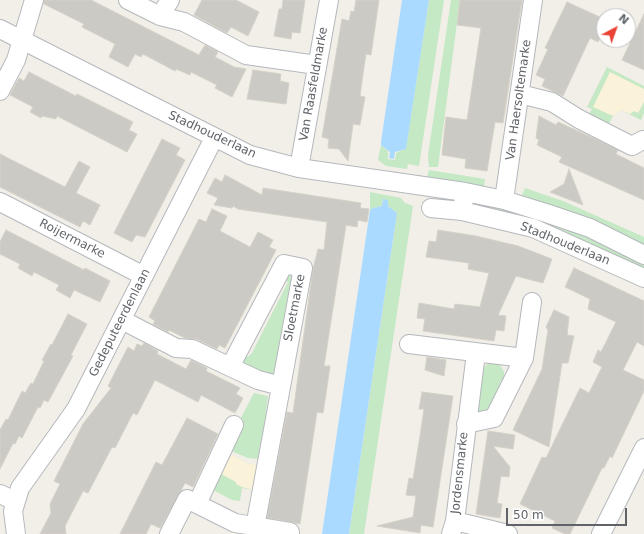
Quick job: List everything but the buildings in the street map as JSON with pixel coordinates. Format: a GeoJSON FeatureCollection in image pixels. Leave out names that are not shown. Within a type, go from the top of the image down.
{"type":"FeatureCollection","features":[{"type":"Feature","properties":{"kind":"street"},"geometry":{"type":"LineString","coordinates":[[0,91],[16,60],[34,0]]}},
{"type":"Feature","properties":{"kind":"street"},"geometry":{"type":"LineString","coordinates":[[128,0],[160,16],[184,22],[246,55],[317,66]]}},
{"type":"Feature","properties":{"kind":"street"},"geometry":{"type":"LineString","coordinates":[[160,16],[170,0]]}},
{"type":"Feature","properties":{"kind":"street","name":"Van Raasfeldmarke"},"geometry":{"type":"LineString","coordinates":[[299,168],[329,0]]}},
{"type":"Feature","properties":{"kind":"street","name":"Van Haersoltemarke"},"geometry":{"type":"LineString","coordinates":[[504,200],[533,0]]}},
{"type":"Feature","properties":{"kind":"street","name":"Stadhouderlaan"},"geometry":{"type":"LineString","coordinates":[[0,29],[214,138],[250,154],[299,168],[465,192],[504,200],[546,212],[590,228],[644,255]]}},
{"type":"Feature","properties":{"kind":"street"},"geometry":{"type":"LineString","coordinates":[[520,94],[552,102],[579,119],[632,146],[644,137]]}},
{"type":"Feature","properties":{"kind":"street","name":"Gedeputeerdenlaan"},"geometry":{"type":"LineString","coordinates":[[16,534],[13,511],[8,497],[20,488],[76,409],[214,138]]}},
{"type":"Feature","properties":{"kind":"street"},"geometry":{"type":"LineString","coordinates":[[462,211],[465,192]]}},
{"type":"Feature","properties":{"kind":"street","name":"Roijermarke"},"geometry":{"type":"LineString","coordinates":[[0,202],[144,276]]}},
{"type":"Feature","properties":{"kind":"street","name":"Stadhouderlaan"},"geometry":{"type":"LineString","coordinates":[[431,208],[462,211],[533,228],[644,278]]}},
{"type":"Feature","properties":{"kind":"street","name":"Sloetmarke"},"geometry":{"type":"LineString","coordinates":[[230,367],[284,264],[303,268],[255,527]]}},
{"type":"Feature","properties":{"kind":"street","name":"Jordensmarke"},"geometry":{"type":"LineString","coordinates":[[466,424],[494,418],[524,358],[532,302]]}},
{"type":"Feature","properties":{"kind":"street"},"geometry":{"type":"LineString","coordinates":[[122,320],[176,348],[192,349],[258,380],[281,386]]}},
{"type":"Feature","properties":{"kind":"street"},"geometry":{"type":"LineString","coordinates":[[409,344],[524,358]]}},
{"type":"Feature","properties":{"kind":"street","name":"Jordensmarke"},"geometry":{"type":"LineString","coordinates":[[453,528],[476,353]]}},
{"type":"Feature","properties":{"kind":"street"},"geometry":{"type":"LineString","coordinates":[[197,504],[234,425]]}},
{"type":"Feature","properties":{"kind":"street"},"geometry":{"type":"LineString","coordinates":[[601,534],[644,448]]}},
{"type":"Feature","properties":{"kind":"street"},"geometry":{"type":"LineString","coordinates":[[169,534],[187,499],[235,522],[255,527],[290,532]]}},
{"type":"Feature","properties":{"kind":"street"},"geometry":{"type":"LineString","coordinates":[[453,528],[508,534]]}},
{"type":"Feature","properties":{"kind":"green space"},"geometry":{"type":"Polygon","coordinates":[[[429,0],[444,0],[419,166],[408,164],[407,169],[386,166],[378,160],[381,145],[388,151],[388,159],[395,160],[396,153],[406,148],[429,0]]]}},
{"type":"Feature","properties":{"kind":"green space"},"geometry":{"type":"Polygon","coordinates":[[[451,0],[460,0],[438,167],[429,167],[428,155],[451,0]]]}},
{"type":"Feature","properties":{"kind":"green space"},"geometry":{"type":"Polygon","coordinates":[[[607,67],[644,86],[644,113],[641,120],[621,110],[613,116],[607,128],[589,114],[592,109],[587,107],[607,67]]]}},
{"type":"Feature","properties":{"kind":"green space"},"geometry":{"type":"Polygon","coordinates":[[[429,170],[485,179],[484,187],[427,177],[429,170]]]}},
{"type":"Feature","properties":{"kind":"green space"},"geometry":{"type":"Polygon","coordinates":[[[525,188],[563,201],[644,237],[644,246],[580,216],[522,195],[525,188]]]}},
{"type":"Feature","properties":{"kind":"green space"},"geometry":{"type":"Polygon","coordinates":[[[370,192],[401,198],[405,203],[413,206],[364,534],[349,534],[397,213],[388,206],[386,200],[383,199],[382,206],[370,210],[370,192]]]}},
{"type":"Feature","properties":{"kind":"green space"},"geometry":{"type":"Polygon","coordinates":[[[473,202],[492,205],[555,224],[602,244],[644,265],[644,272],[468,205],[473,202]]]}},
{"type":"Feature","properties":{"kind":"green space"},"geometry":{"type":"Polygon","coordinates":[[[286,274],[293,277],[280,372],[272,378],[241,364],[245,355],[248,357],[252,353],[288,282],[282,279],[286,274]]]}},
{"type":"Feature","properties":{"kind":"green space"},"geometry":{"type":"Polygon","coordinates":[[[490,362],[499,363],[504,372],[504,376],[503,380],[501,380],[491,411],[479,413],[474,405],[480,370],[490,362]]]}},
{"type":"Feature","properties":{"kind":"green space"},"geometry":{"type":"Polygon","coordinates":[[[254,393],[268,396],[260,459],[248,458],[231,451],[239,435],[236,427],[254,393]]]}},
{"type":"Feature","properties":{"kind":"green space"},"geometry":{"type":"Polygon","coordinates":[[[231,454],[247,463],[257,465],[254,490],[242,488],[240,501],[232,500],[213,490],[231,454]]]}},
{"type":"Feature","properties":{"kind":"sand"},"geometry":{"type":"Polygon","coordinates":[[[610,72],[644,89],[644,102],[638,113],[634,111],[630,114],[621,110],[613,116],[593,107],[610,72]]]}},
{"type":"Feature","properties":{"kind":"sand"},"geometry":{"type":"Polygon","coordinates":[[[231,454],[247,463],[257,465],[254,490],[242,487],[221,474],[231,454]]]}},
{"type":"Feature","properties":{"kind":"water"},"geometry":{"type":"Polygon","coordinates":[[[402,0],[429,0],[406,149],[395,152],[394,159],[389,158],[390,152],[381,145],[381,142],[402,0]]]}},
{"type":"Feature","properties":{"kind":"water"},"geometry":{"type":"Polygon","coordinates":[[[383,199],[388,200],[388,206],[397,213],[349,534],[322,534],[370,210],[382,206],[383,199]]]}}]}
